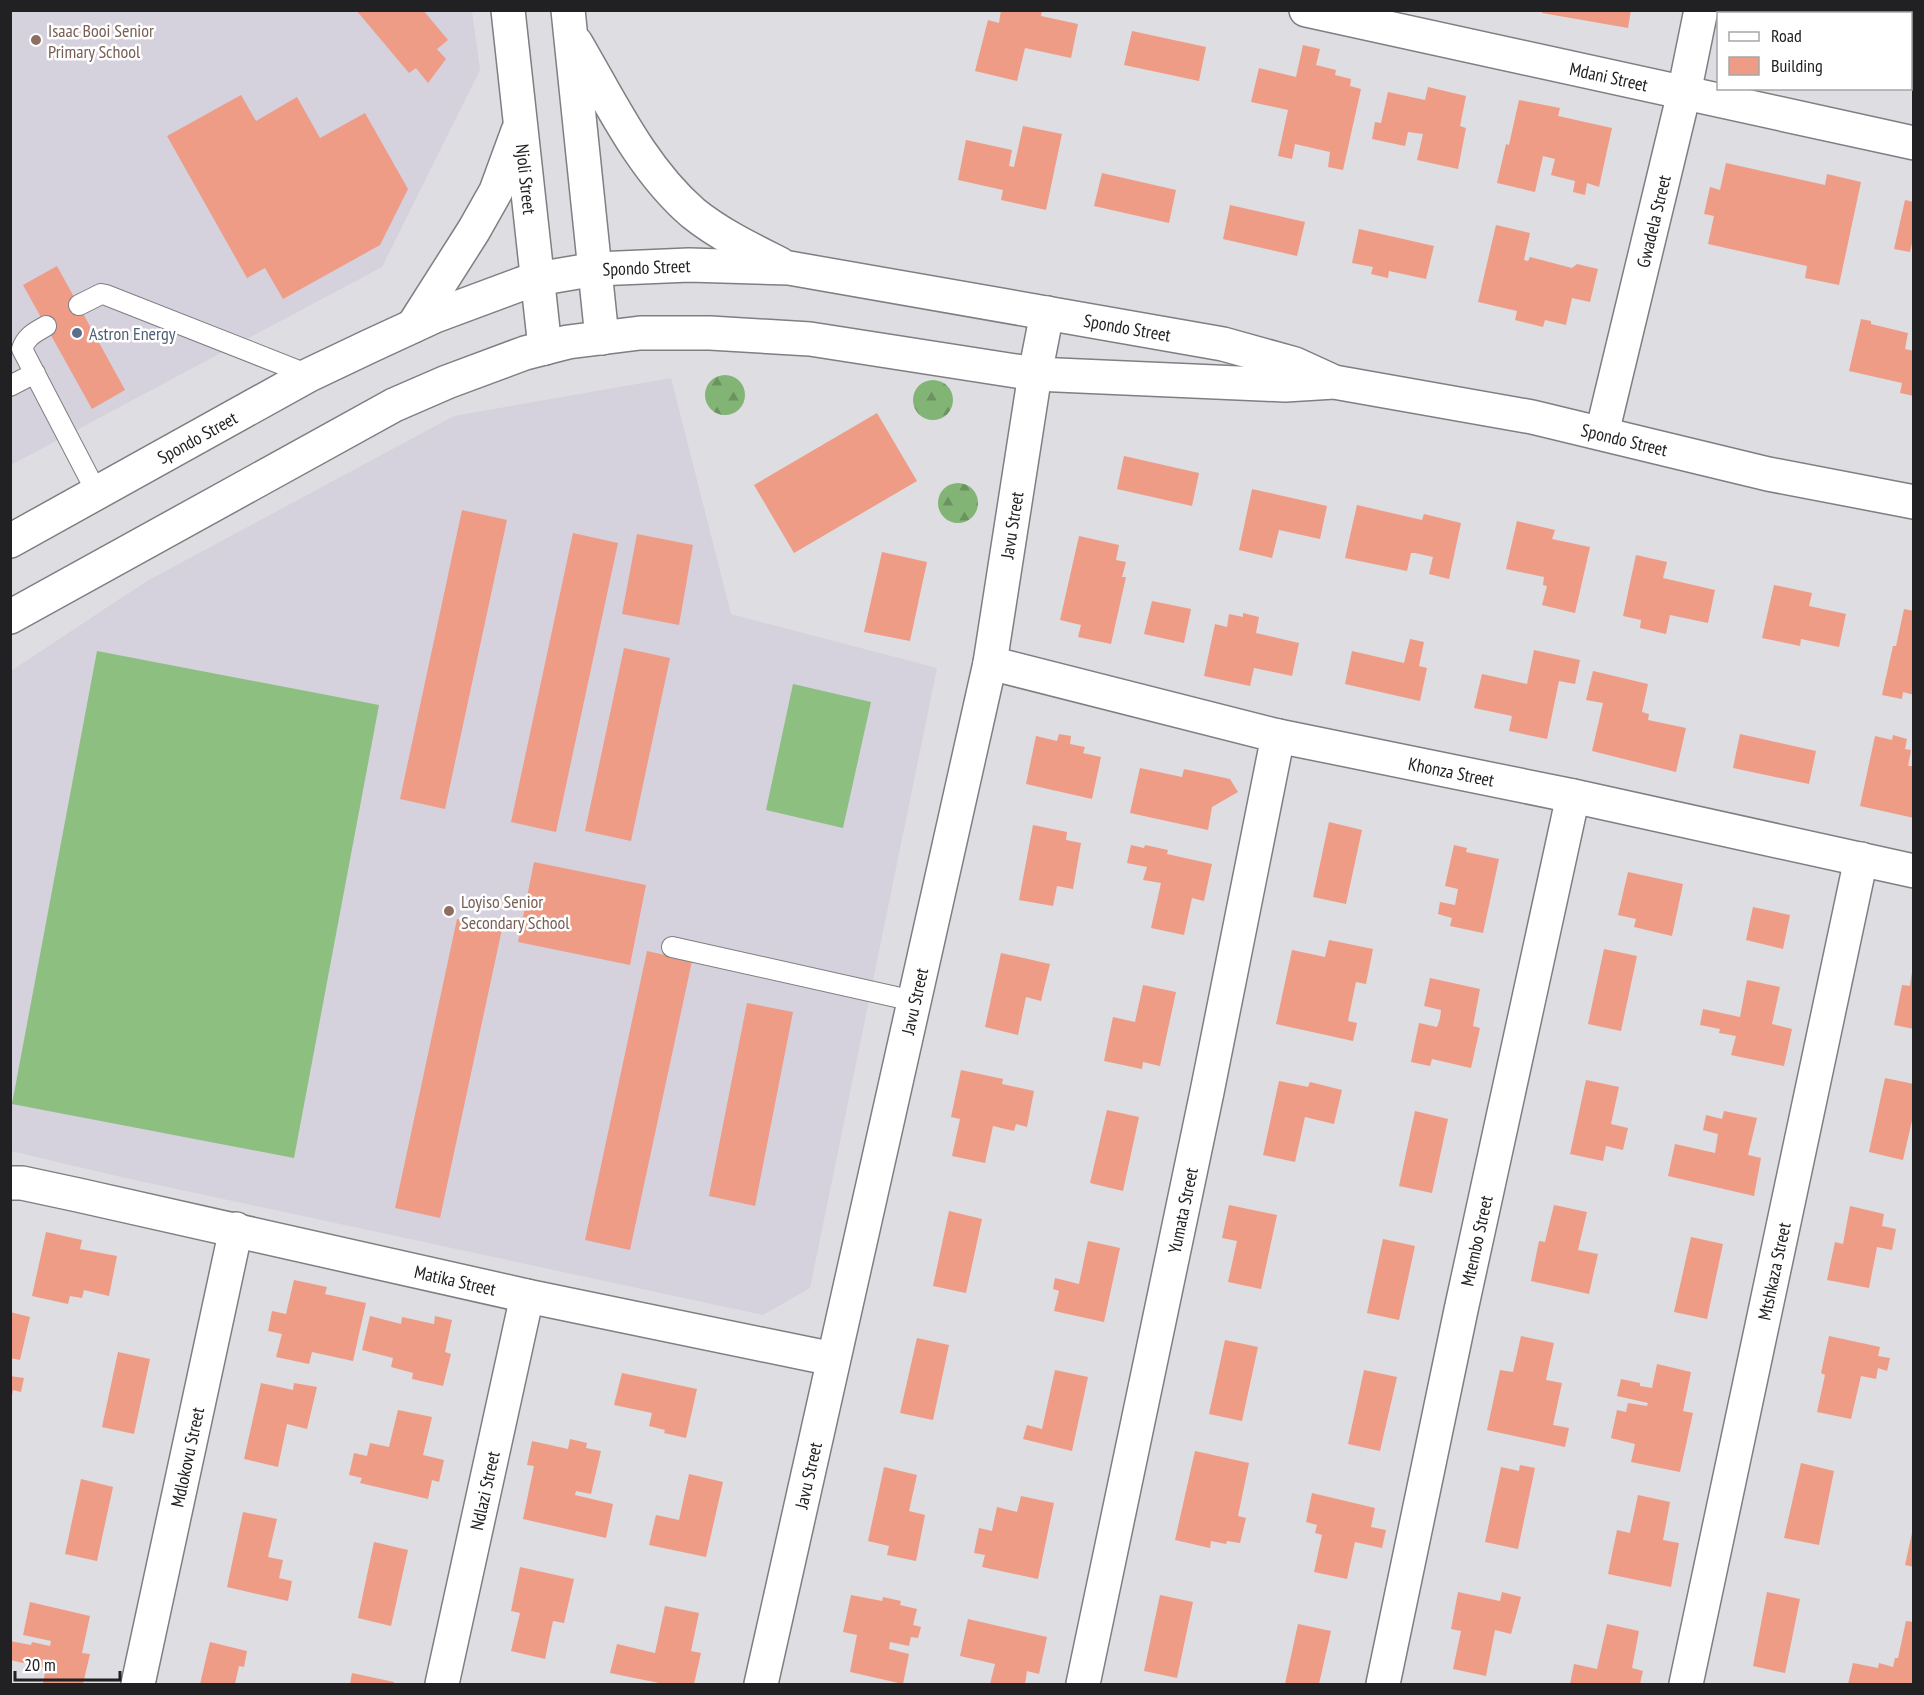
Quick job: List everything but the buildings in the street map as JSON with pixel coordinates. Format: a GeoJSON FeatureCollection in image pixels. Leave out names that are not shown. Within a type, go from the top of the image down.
{"type":"FeatureCollection","features":[{"type":"Feature","properties":{"kind":"street","name":"Njoli Street"},"geometry":{"type":"LineString","coordinates":[[508,10],[545,348]]}},
{"type":"Feature","properties":{"kind":"street","name":"Mdani Street"},"geometry":{"type":"LineString","coordinates":[[1306,10],[1914,143]]}},
{"type":"Feature","properties":{"kind":"street","name":"Gwadela Street"},"geometry":{"type":"LineString","coordinates":[[1602,433],[1684,93],[1701,10]]}},
{"type":"Feature","properties":{"kind":"street"},"geometry":{"type":"LineString","coordinates":[[569,22],[630,136],[672,192],[694,213],[728,237],[789,268]]}},
{"type":"Feature","properties":{"kind":"street"},"geometry":{"type":"LineString","coordinates":[[569,22],[602,338]]}},
{"type":"Feature","properties":{"kind":"street"},"geometry":{"type":"LineString","coordinates":[[412,327],[496,191],[520,126]]}},
{"type":"Feature","properties":{"kind":"street","name":"Spondo Street"},"geometry":{"type":"LineString","coordinates":[[10,541],[309,375],[412,327],[537,279],[596,270],[690,265],[789,268],[1222,344],[1295,364],[1334,382]]}},
{"type":"Feature","properties":{"kind":"street","name":"Javu Street"},"geometry":{"type":"LineString","coordinates":[[761,1684],[990,663],[1035,374],[1047,313]]}},
{"type":"Feature","properties":{"kind":"street","name":"Spondo Street"},"geometry":{"type":"LineString","coordinates":[[10,617],[394,405],[525,352],[568,342],[639,333],[710,333],[810,339],[1035,374],[1285,385],[1334,382],[1532,417],[1768,474],[1914,502]]}},
{"type":"Feature","properties":{"kind":"street","name":"Khonza Street"},"geometry":{"type":"LineString","coordinates":[[990,663],[1278,735],[1573,796],[1914,871]]}},
{"type":"Feature","properties":{"kind":"street","name":"Yumata Street"},"geometry":{"type":"LineString","coordinates":[[1083,1684],[1209,1080],[1278,735]]}},
{"type":"Feature","properties":{"kind":"street","name":"Mtembo Street"},"geometry":{"type":"LineString","coordinates":[[1383,1684],[1461,1310],[1573,796]]}},
{"type":"Feature","properties":{"kind":"street","name":"Mtshkaza Street"},"geometry":{"type":"LineString","coordinates":[[1686,1684],[1862,859]]}},
{"type":"Feature","properties":{"kind":"street","name":"Matika Street"},"geometry":{"type":"LineString","coordinates":[[10,1184],[22,1183],[78,1194],[527,1296],[833,1359]]}},
{"type":"Feature","properties":{"kind":"street","name":"Mdlokovu Street"},"geometry":{"type":"LineString","coordinates":[[138,1684],[236,1229]]}},
{"type":"Feature","properties":{"kind":"street","name":"Ndlazi Street"},"geometry":{"type":"LineString","coordinates":[[442,1684],[527,1296]]}},
{"type":"Feature","properties":{"kind":"lane"},"geometry":{"type":"LineString","coordinates":[[79,305],[101,294],[106,295],[309,375]]}},
{"type":"Feature","properties":{"kind":"lane"},"geometry":{"type":"LineString","coordinates":[[46,326],[30,335],[22,349],[97,493]]}},
{"type":"Feature","properties":{"kind":"lane"},"geometry":{"type":"LineString","coordinates":[[10,386],[35,373]]}},
{"type":"Feature","properties":{"kind":"lane"},"geometry":{"type":"LineString","coordinates":[[672,947],[914,1001]]}},
{"type":"Feature","properties":{"kind":"shaded area"},"geometry":{"type":"Polygon","coordinates":[[[11,11],[472,11],[480,70],[382,267],[11,465],[11,11]]]}},
{"type":"Feature","properties":{"kind":"shaded area","name":"Loyiso Senior Secondary School"},"geometry":{"type":"Polygon","coordinates":[[[671,378],[731,614],[937,668],[810,1288],[763,1315],[121,1177],[11,1151],[11,671],[147,581],[454,416],[671,378]]]}},
{"type":"Feature","properties":{"kind":"green space"},"geometry":{"type":"Polygon","coordinates":[[[725,375],[739,381],[745,395],[739,409],[725,415],[711,409],[705,395],[711,381],[725,375]]]}},
{"type":"Feature","properties":{"kind":"green space"},"geometry":{"type":"Polygon","coordinates":[[[933,380],[947,386],[953,400],[947,414],[933,420],[919,414],[913,400],[919,386],[933,380]]]}},
{"type":"Feature","properties":{"kind":"green space"},"geometry":{"type":"Polygon","coordinates":[[[958,483],[972,489],[978,503],[972,517],[958,523],[944,517],[938,503],[944,489],[958,483]]]}},
{"type":"Feature","properties":{"kind":"green space"},"geometry":{"type":"Polygon","coordinates":[[[97,651],[379,705],[294,1158],[12,1104],[97,651]]]}},
{"type":"Feature","properties":{"kind":"green space"},"geometry":{"type":"Polygon","coordinates":[[[793,684],[871,702],[843,828],[766,810],[793,684]]]}},
{"type":"Feature","properties":{"kind":"place","name":"Isaac Booi Senior Primary School"},"geometry":{"type":"Point","coordinates":[36,40]}},
{"type":"Feature","properties":{"kind":"place","name":"Astron Energy"},"geometry":{"type":"Point","coordinates":[77,333]}},
{"type":"Feature","properties":{"kind":"place","name":"Loyiso Senior Secondary School"},"geometry":{"type":"Point","coordinates":[449,911]}}]}
